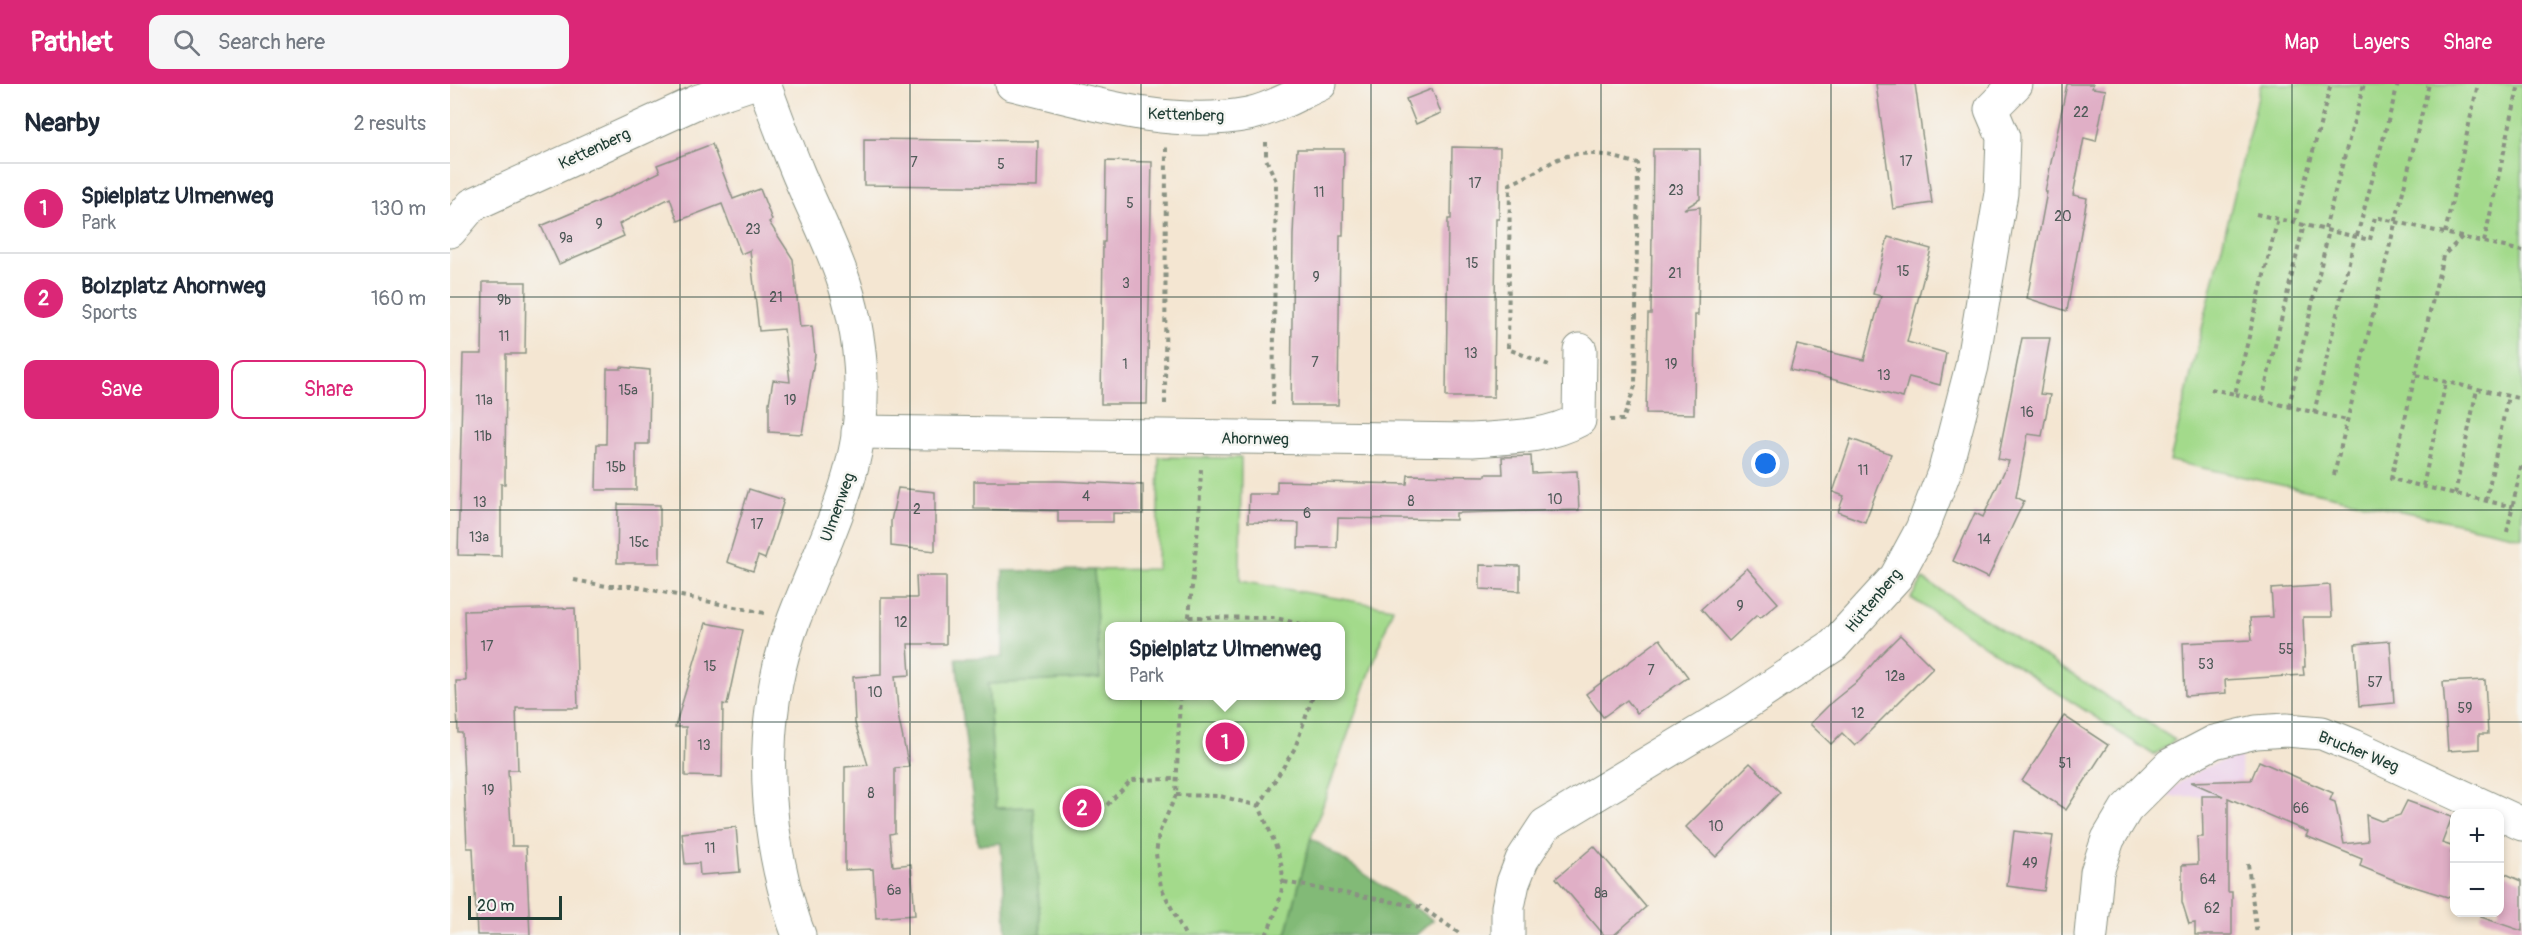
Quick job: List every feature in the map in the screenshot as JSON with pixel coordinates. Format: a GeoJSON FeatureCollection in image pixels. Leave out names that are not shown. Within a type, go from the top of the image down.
{"type":"FeatureCollection","features":[{"type":"Feature","properties":{"kind":"street","name":"Kettenberg"},"geometry":{"type":"LineString","coordinates":[[450,231],[472,205],[699,101],[750,84]]}},
{"type":"Feature","properties":{"kind":"street","name":"Ulmenweg"},"geometry":{"type":"LineString","coordinates":[[765,84],[798,173],[844,282],[854,322],[860,365],[861,400],[853,463],[793,622],[774,695],[768,747],[770,815],[776,854],[792,919],[799,935]]}},
{"type":"Feature","properties":{"kind":"street","name":"Kettenberg"},"geometry":{"type":"LineString","coordinates":[[1012,84],[1166,117],[1203,118],[1249,114],[1320,84]]}},
{"type":"Feature","properties":{"kind":"street","name":"Hüttenberg"},"geometry":{"type":"LineString","coordinates":[[1508,935],[1508,908],[1513,883],[1522,860],[1545,825],[1736,710],[1834,645],[1896,577],[1922,529],[1945,470],[1972,366],[2001,193],[2003,137],[1985,96],[2016,84]]}},
{"type":"Feature","properties":{"kind":"street"},"geometry":{"type":"LineString","coordinates":[[1579,420],[1580,364]]}},
{"type":"Feature","properties":{"kind":"street","name":"Ahornweg"},"geometry":{"type":"LineString","coordinates":[[858,432],[1472,440],[1548,433],[1579,420]]}},
{"type":"Feature","properties":{"kind":"street","name":"Brucher Weg"},"geometry":{"type":"LineString","coordinates":[[2091,935],[2097,872],[2108,839],[2126,809],[2170,765],[2214,742],[2256,732],[2286,730],[2322,733],[2522,824]]}},
{"type":"Feature","properties":{"kind":"path"},"geometry":{"type":"LineString","coordinates":[[2294,222],[2331,84]]}},
{"type":"Feature","properties":{"kind":"path"},"geometry":{"type":"LineString","coordinates":[[2289,406],[2327,230],[2364,84]]}},
{"type":"Feature","properties":{"kind":"path"},"geometry":{"type":"LineString","coordinates":[[2314,412],[2356,236],[2398,84]]}},
{"type":"Feature","properties":{"kind":"path"},"geometry":{"type":"LineString","coordinates":[[2334,475],[2429,84]]}},
{"type":"Feature","properties":{"kind":"path"},"geometry":{"type":"LineString","coordinates":[[2445,233],[2478,84]]}},
{"type":"Feature","properties":{"kind":"path"},"geometry":{"type":"LineString","coordinates":[[2484,242],[2519,84]]}},
{"type":"Feature","properties":{"kind":"path"},"geometry":{"type":"LineString","coordinates":[[1266,108],[1266,159],[1276,182],[1273,438]]}},
{"type":"Feature","properties":{"kind":"path"},"geometry":{"type":"LineString","coordinates":[[1164,437],[1166,117]]}},
{"type":"Feature","properties":{"kind":"path"},"geometry":{"type":"LineString","coordinates":[[1579,420],[1623,420],[1635,386],[1638,164],[1597,153],[1572,154],[1553,161],[1530,176],[1510,184],[1508,349],[1580,364]]}},
{"type":"Feature","properties":{"kind":"path"},"geometry":{"type":"LineString","coordinates":[[2256,214],[2370,240],[2375,217],[2522,251]]}},
{"type":"Feature","properties":{"kind":"path"},"geometry":{"type":"LineString","coordinates":[[2235,394],[2278,218]]}},
{"type":"Feature","properties":{"kind":"path"},"geometry":{"type":"LineString","coordinates":[[2262,400],[2304,224]]}},
{"type":"Feature","properties":{"kind":"path"},"geometry":{"type":"LineString","coordinates":[[2462,237],[2443,256],[2391,479],[2512,507]]}},
{"type":"Feature","properties":{"kind":"path"},"geometry":{"type":"LineString","coordinates":[[2415,375],[2522,399]]}},
{"type":"Feature","properties":{"kind":"path"},"geometry":{"type":"LineString","coordinates":[[2423,486],[2446,382]]}},
{"type":"Feature","properties":{"kind":"path"},"geometry":{"type":"LineString","coordinates":[[2211,389],[2347,420]]}},
{"type":"Feature","properties":{"kind":"path"},"geometry":{"type":"LineString","coordinates":[[2455,494],[2477,389]]}},
{"type":"Feature","properties":{"kind":"path"},"geometry":{"type":"LineString","coordinates":[[2486,501],[2508,396]]}},
{"type":"Feature","properties":{"kind":"path"},"geometry":{"type":"LineString","coordinates":[[1188,622],[1199,516],[1202,437]]}},
{"type":"Feature","properties":{"kind":"path"},"geometry":{"type":"LineString","coordinates":[[2507,532],[2522,462]]}},
{"type":"Feature","properties":{"kind":"path"},"geometry":{"type":"LineString","coordinates":[[574,580],[606,586],[633,586],[745,608],[793,622]]}},
{"type":"Feature","properties":{"kind":"path"},"geometry":{"type":"LineString","coordinates":[[1189,617],[1276,618],[1291,622]]}},
{"type":"Feature","properties":{"kind":"path"},"geometry":{"type":"LineString","coordinates":[[1180,700],[1176,795],[1159,832],[1156,854],[1161,887],[1185,935]]}},
{"type":"Feature","properties":{"kind":"path"},"geometry":{"type":"LineString","coordinates":[[1259,806],[1295,748],[1312,700]]}},
{"type":"Feature","properties":{"kind":"path"},"geometry":{"type":"LineString","coordinates":[[1107,805],[1131,780],[1175,779]]}},
{"type":"Feature","properties":{"kind":"path"},"geometry":{"type":"LineString","coordinates":[[1176,795],[1220,796],[1259,806]]}},
{"type":"Feature","properties":{"kind":"path"},"geometry":{"type":"LineString","coordinates":[[1259,806],[1282,860],[1284,882],[1277,911],[1266,935]]}},
{"type":"Feature","properties":{"kind":"path"},"geometry":{"type":"LineString","coordinates":[[2248,864],[2257,935]]}},
{"type":"Feature","properties":{"kind":"path"},"geometry":{"type":"LineString","coordinates":[[1284,882],[1421,907],[1462,935]]}},
{"type":"Feature","properties":{"kind":"shaded area"},"geometry":{"type":"Polygon","coordinates":[[[2241,754],[2242,795],[2163,797],[2183,780],[2202,769],[2241,754]]]}},
{"type":"Feature","properties":{"kind":"green space"},"geometry":{"type":"Polygon","coordinates":[[[2261,84],[2522,84],[2522,537],[2170,461],[2261,84]]]}},
{"type":"Feature","properties":{"kind":"green space"},"geometry":{"type":"Polygon","coordinates":[[[1159,457],[1241,458],[1240,581],[1393,608],[1311,838],[1286,935],[1041,935],[1033,807],[996,808],[988,684],[1100,678],[1094,570],[1157,569],[1159,457]]]}},
{"type":"Feature","properties":{"kind":"green space"},"geometry":{"type":"Polygon","coordinates":[[[1094,570],[1100,678],[988,684],[996,808],[1033,807],[1041,935],[1007,935],[1001,843],[978,845],[956,658],[1003,657],[1003,571],[1094,570]]]}},
{"type":"Feature","properties":{"kind":"green space"},"geometry":{"type":"Polygon","coordinates":[[[1923,579],[2175,740],[2154,755],[1911,598],[1923,579]]]}},
{"type":"Feature","properties":{"kind":"green space"},"geometry":{"type":"Polygon","coordinates":[[[1311,838],[1433,920],[1416,935],[1286,935],[1311,838]]]}},
{"type":"Feature","properties":{"kind":"building"},"geometry":{"type":"Polygon","coordinates":[[[1876,84],[1915,84],[1932,203],[1893,209],[1876,84]]]}},
{"type":"Feature","properties":{"kind":"building"},"geometry":{"type":"Polygon","coordinates":[[[2067,84],[2093,84],[2092,88],[2106,90],[2096,141],[2084,138],[2073,195],[2087,198],[2067,311],[2027,298],[2067,84]]]}},
{"type":"Feature","properties":{"kind":"building"},"geometry":{"type":"Polygon","coordinates":[[[1432,89],[1441,113],[1416,124],[1406,99],[1432,89]]]}},
{"type":"Feature","properties":{"kind":"building"},"geometry":{"type":"Polygon","coordinates":[[[864,139],[1038,141],[1037,187],[864,185],[864,139]]]}},
{"type":"Feature","properties":{"kind":"building"},"geometry":{"type":"Polygon","coordinates":[[[712,144],[733,199],[760,189],[772,220],[769,222],[793,259],[800,327],[812,326],[815,355],[802,434],[769,432],[769,403],[773,380],[790,382],[784,329],[759,331],[750,250],[741,254],[722,204],[678,221],[670,198],[619,224],[624,236],[559,264],[541,226],[660,172],[657,165],[712,144]]]}},
{"type":"Feature","properties":{"kind":"building"},"geometry":{"type":"Polygon","coordinates":[[[1452,147],[1500,148],[1499,219],[1496,219],[1494,397],[1446,397],[1448,219],[1451,219],[1452,147]]]}},
{"type":"Feature","properties":{"kind":"building"},"geometry":{"type":"Polygon","coordinates":[[[1297,149],[1344,149],[1343,235],[1340,235],[1338,405],[1291,405],[1293,235],[1297,149]]]}},
{"type":"Feature","properties":{"kind":"building"},"geometry":{"type":"Polygon","coordinates":[[[1653,149],[1700,149],[1700,199],[1684,209],[1700,207],[1698,315],[1695,315],[1694,414],[1646,413],[1648,314],[1651,314],[1653,149]]]}},
{"type":"Feature","properties":{"kind":"building"},"geometry":{"type":"Polygon","coordinates":[[[1106,161],[1152,162],[1147,404],[1101,404],[1106,161]]]}},
{"type":"Feature","properties":{"kind":"building"},"geometry":{"type":"Polygon","coordinates":[[[1888,237],[1931,249],[1907,342],[1946,353],[1940,385],[1909,377],[1903,398],[1790,370],[1797,345],[1864,360],[1881,296],[1873,294],[1888,237]]]}},
{"type":"Feature","properties":{"kind":"building"},"geometry":{"type":"Polygon","coordinates":[[[483,282],[526,282],[525,354],[506,354],[505,484],[501,484],[501,556],[458,555],[463,354],[482,354],[483,282]]]}},
{"type":"Feature","properties":{"kind":"building"},"geometry":{"type":"Polygon","coordinates":[[[2022,338],[2050,338],[2040,394],[2050,395],[2042,436],[2028,434],[2016,497],[2024,501],[1988,578],[1953,561],[1975,513],[1983,517],[2009,461],[1998,459],[2022,338]]]}},
{"type":"Feature","properties":{"kind":"building"},"geometry":{"type":"Polygon","coordinates":[[[621,367],[650,370],[649,444],[636,444],[636,490],[596,490],[597,444],[606,444],[607,369],[621,369],[621,367]]]}},
{"type":"Feature","properties":{"kind":"building"},"geometry":{"type":"Polygon","coordinates":[[[1851,439],[1891,454],[1865,522],[1838,512],[1844,496],[1833,492],[1851,439]]]}},
{"type":"Feature","properties":{"kind":"building"},"geometry":{"type":"Polygon","coordinates":[[[1531,456],[1532,473],[1577,471],[1579,510],[1456,513],[1456,520],[1338,518],[1337,548],[1298,548],[1299,523],[1248,522],[1249,494],[1277,494],[1277,481],[1407,484],[1408,475],[1486,476],[1486,474],[1503,474],[1502,457],[1531,456]]]}},
{"type":"Feature","properties":{"kind":"building"},"geometry":{"type":"Polygon","coordinates":[[[974,481],[1060,481],[1143,485],[1143,514],[1113,513],[1113,522],[1058,522],[1058,511],[974,509],[974,481]]]}},
{"type":"Feature","properties":{"kind":"building"},"geometry":{"type":"Polygon","coordinates":[[[898,488],[935,492],[935,551],[891,546],[891,521],[898,488]]]}},
{"type":"Feature","properties":{"kind":"building"},"geometry":{"type":"Polygon","coordinates":[[[749,489],[784,500],[765,559],[758,556],[753,571],[727,562],[749,489]]]}},
{"type":"Feature","properties":{"kind":"building"},"geometry":{"type":"Polygon","coordinates":[[[618,504],[660,505],[660,563],[617,563],[618,504]]]}},
{"type":"Feature","properties":{"kind":"building"},"geometry":{"type":"Polygon","coordinates":[[[1480,565],[1520,566],[1520,591],[1480,589],[1480,565]]]}},
{"type":"Feature","properties":{"kind":"building"},"geometry":{"type":"Polygon","coordinates":[[[1747,568],[1778,603],[1760,618],[1757,615],[1729,641],[1701,609],[1747,568]]]}},
{"type":"Feature","properties":{"kind":"building"},"geometry":{"type":"Polygon","coordinates":[[[916,576],[946,576],[946,644],[908,644],[910,675],[895,676],[899,720],[909,767],[895,768],[895,833],[890,834],[893,866],[911,864],[915,915],[876,918],[873,869],[845,870],[845,767],[868,765],[855,723],[853,677],[881,675],[881,598],[917,598],[916,576]]]}},
{"type":"Feature","properties":{"kind":"building"},"geometry":{"type":"Polygon","coordinates":[[[2330,585],[2332,617],[2303,617],[2304,675],[2225,680],[2226,693],[2185,696],[2183,643],[2252,640],[2250,618],[2273,617],[2271,589],[2330,585]]]}},
{"type":"Feature","properties":{"kind":"building"},"geometry":{"type":"Polygon","coordinates":[[[575,608],[578,708],[516,708],[518,770],[508,770],[512,846],[526,846],[530,935],[477,935],[473,848],[467,848],[462,733],[458,733],[456,681],[466,681],[464,611],[575,608]]]}},
{"type":"Feature","properties":{"kind":"building"},"geometry":{"type":"Polygon","coordinates":[[[706,623],[743,630],[727,705],[723,704],[722,777],[685,776],[686,727],[675,727],[706,623]]]}},
{"type":"Feature","properties":{"kind":"building"},"geometry":{"type":"Polygon","coordinates":[[[1900,635],[1933,668],[1855,746],[1842,733],[1831,744],[1810,724],[1859,680],[1900,635]]]}},
{"type":"Feature","properties":{"kind":"building"},"geometry":{"type":"Polygon","coordinates":[[[1660,639],[1688,677],[1637,713],[1627,700],[1603,717],[1586,694],[1660,639]]]}},
{"type":"Feature","properties":{"kind":"building"},"geometry":{"type":"Polygon","coordinates":[[[2390,641],[2394,703],[2359,706],[2355,644],[2390,641]]]}},
{"type":"Feature","properties":{"kind":"building"},"geometry":{"type":"Polygon","coordinates":[[[2485,680],[2488,734],[2479,734],[2479,749],[2448,751],[2443,682],[2485,680]]]}},
{"type":"Feature","properties":{"kind":"building"},"geometry":{"type":"Polygon","coordinates":[[[2064,716],[2108,745],[2066,810],[2022,781],[2064,716]]]}},
{"type":"Feature","properties":{"kind":"building"},"geometry":{"type":"Polygon","coordinates":[[[2259,761],[2333,793],[2330,800],[2335,802],[2344,844],[2368,841],[2366,815],[2381,821],[2400,815],[2407,801],[2450,816],[2442,843],[2450,846],[2450,898],[2399,882],[2360,866],[2362,859],[2306,836],[2308,832],[2228,798],[2228,892],[2232,892],[2232,935],[2195,935],[2195,923],[2189,924],[2182,902],[2182,865],[2198,864],[2197,837],[2203,837],[2202,796],[2223,796],[2191,782],[2251,780],[2259,761]]]}},
{"type":"Feature","properties":{"kind":"building"},"geometry":{"type":"Polygon","coordinates":[[[1750,763],[1780,792],[1716,857],[1686,827],[1750,763]]]}},
{"type":"Feature","properties":{"kind":"building"},"geometry":{"type":"Polygon","coordinates":[[[736,827],[740,872],[700,875],[699,863],[685,864],[682,833],[736,827]]]}},
{"type":"Feature","properties":{"kind":"building"},"geometry":{"type":"Polygon","coordinates":[[[2014,831],[2053,836],[2044,891],[2007,886],[2014,831]]]}},
{"type":"Feature","properties":{"kind":"building"},"geometry":{"type":"Polygon","coordinates":[[[1594,846],[1646,907],[1614,935],[1604,935],[1556,878],[1594,846]]]}},
{"type":"Feature","properties":{"kind":"building"},"geometry":{"type":"Polygon","coordinates":[[[2504,873],[2522,881],[2522,931],[2481,917],[2504,917],[2504,873]]]}},
{"type":"Feature","properties":{"kind":"place","name":"Spielplatz Ulmenweg"},"geometry":{"type":"Point","coordinates":[1225,742]}},
{"type":"Feature","properties":{"kind":"place","name":"Bolzplatz Ahornweg"},"geometry":{"type":"Point","coordinates":[1082,808]}}]}
